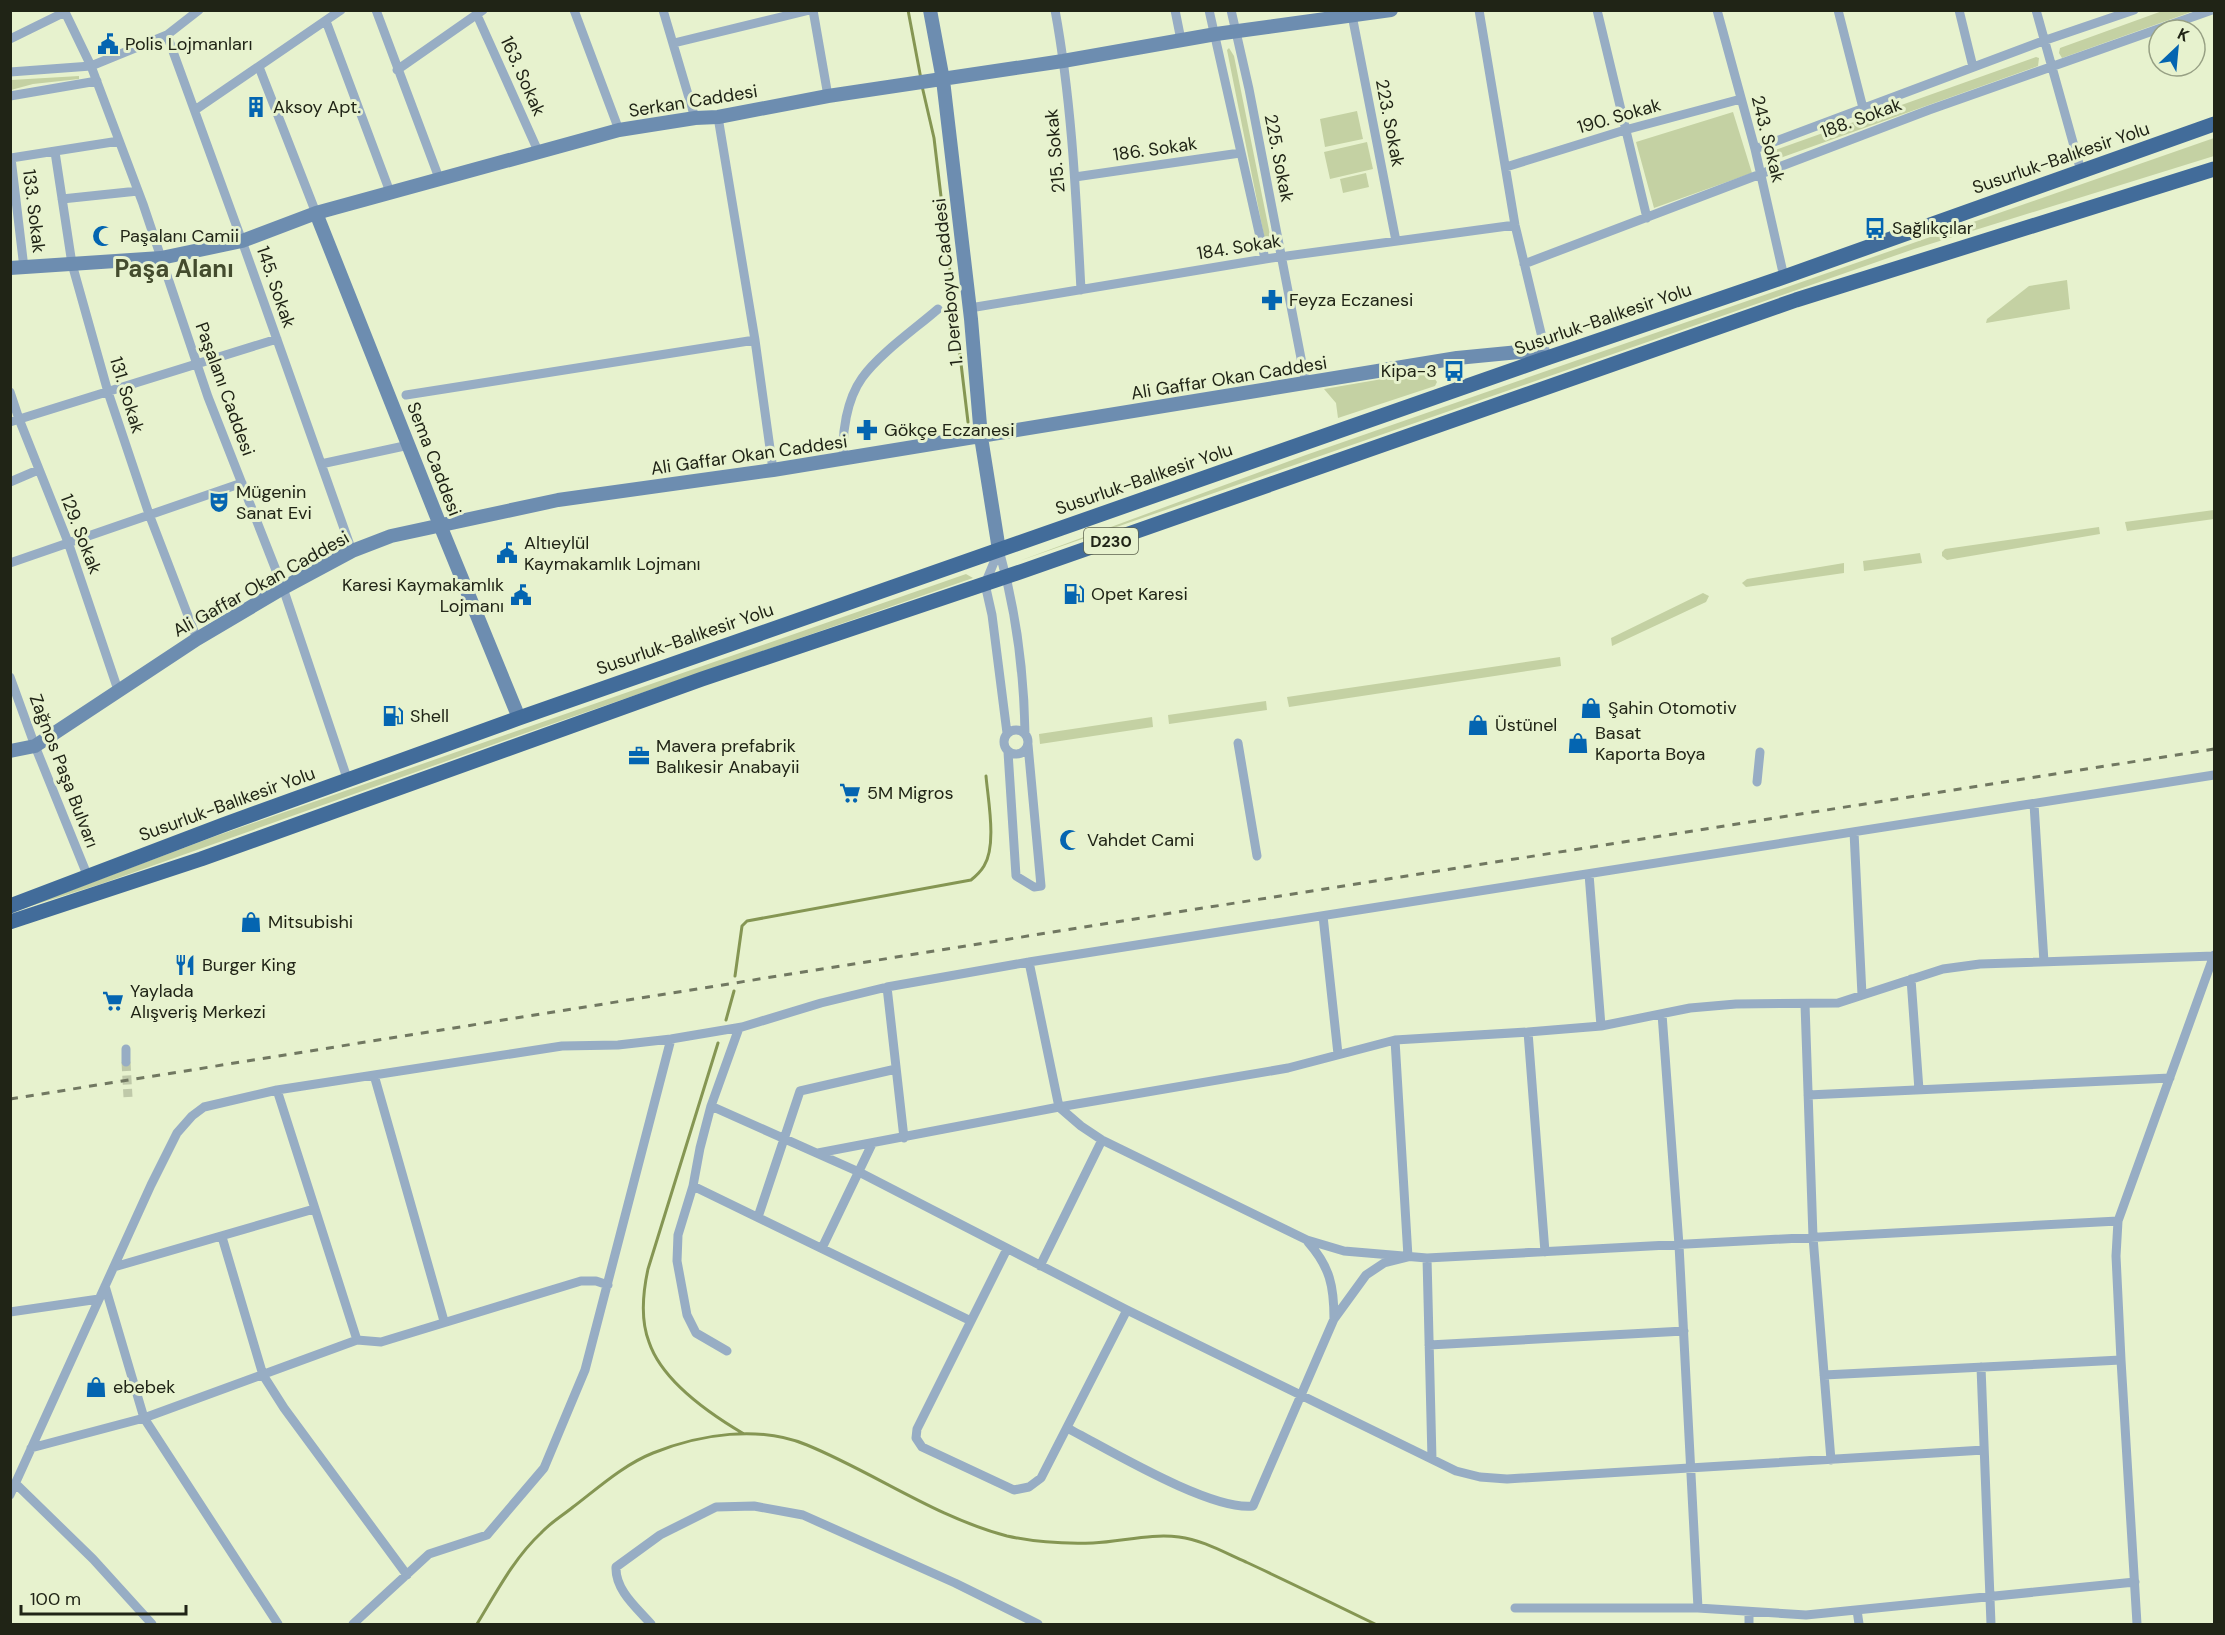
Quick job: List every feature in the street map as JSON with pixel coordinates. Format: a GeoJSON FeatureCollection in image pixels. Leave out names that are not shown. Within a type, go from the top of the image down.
{"type":"FeatureCollection","features":[{"type":"Feature","properties":{"kind":"highway","name":"Susurluk-Balıkesir Yolu"},"geometry":{"type":"LineString","coordinates":[[10,906],[222,825],[519,718],[1784,277],[2214,124]]}},
{"type":"Feature","properties":{"kind":"highway","name":"D230"},"geometry":{"type":"LineString","coordinates":[[10,922],[151,876],[702,680],[1007,577],[1796,300],[2214,170]]}},
{"type":"Feature","properties":{"kind":"highway"},"geometry":{"type":"LineString","coordinates":[[10,933],[115,893],[151,876]]}},
{"type":"Feature","properties":{"kind":"highway","name":"Susurluk-Balıkesir Yolu"},"geometry":{"type":"LineString","coordinates":[[10,900],[88,877]]}},
{"type":"Feature","properties":{"kind":"main road","name":"1. Dereboyu Caddesi"},"geometry":{"type":"LineString","coordinates":[[930,10],[943,80],[970,308],[981,437],[999,550]]}},
{"type":"Feature","properties":{"kind":"main road","name":"Serkan Caddesi"},"geometry":{"type":"LineString","coordinates":[[17,268],[161,258],[242,241],[316,213],[619,130],[694,118],[718,117],[828,96],[1063,62],[1216,34],[1352,13],[1391,10]]}},
{"type":"Feature","properties":{"kind":"main road","name":"Sema Caddesi"},"geometry":{"type":"LineString","coordinates":[[316,213],[519,718]]}},
{"type":"Feature","properties":{"kind":"main road","name":"Ali Gaffar Okan Caddesi"},"geometry":{"type":"LineString","coordinates":[[10,751],[35,746],[197,639],[283,588],[352,551],[391,536],[558,500],[844,459],[1488,354],[1519,352],[1547,358]]}},
{"type":"Feature","properties":{"kind":"street"},"geometry":{"type":"LineString","coordinates":[[10,72],[91,66],[167,35],[199,10]]}},
{"type":"Feature","properties":{"kind":"street"},"geometry":{"type":"LineString","coordinates":[[195,110],[341,10]]}},
{"type":"Feature","properties":{"kind":"street"},"geometry":{"type":"LineString","coordinates":[[376,10],[439,178]]}},
{"type":"Feature","properties":{"kind":"street"},"geometry":{"type":"LineString","coordinates":[[574,10],[619,130]]}},
{"type":"Feature","properties":{"kind":"street"},"geometry":{"type":"LineString","coordinates":[[663,10],[694,118]]}},
{"type":"Feature","properties":{"kind":"street"},"geometry":{"type":"LineString","coordinates":[[674,43],[812,10],[828,96]]}},
{"type":"Feature","properties":{"kind":"street","name":"215. Sokak"},"geometry":{"type":"LineString","coordinates":[[1055,10],[1075,177],[1081,290]]}},
{"type":"Feature","properties":{"kind":"street"},"geometry":{"type":"LineString","coordinates":[[1175,10],[1181,40]]}},
{"type":"Feature","properties":{"kind":"street","name":"225. Sokak"},"geometry":{"type":"LineString","coordinates":[[1209,10],[1264,259]]}},
{"type":"Feature","properties":{"kind":"street","name":"225. Sokak"},"geometry":{"type":"LineString","coordinates":[[1231,10],[1306,384]]}},
{"type":"Feature","properties":{"kind":"street"},"geometry":{"type":"LineString","coordinates":[[1479,10],[1515,225],[1547,358]]}},
{"type":"Feature","properties":{"kind":"street"},"geometry":{"type":"LineString","coordinates":[[1597,10],[1647,218]]}},
{"type":"Feature","properties":{"kind":"street","name":"243. Sokak"},"geometry":{"type":"LineString","coordinates":[[1717,10],[1755,148],[1784,277]]}},
{"type":"Feature","properties":{"kind":"street"},"geometry":{"type":"LineString","coordinates":[[1838,10],[1863,108]]}},
{"type":"Feature","properties":{"kind":"street"},"geometry":{"type":"LineString","coordinates":[[1959,10],[1973,67]]}},
{"type":"Feature","properties":{"kind":"street"},"geometry":{"type":"LineString","coordinates":[[2036,10],[2081,171]]}},
{"type":"Feature","properties":{"kind":"street","name":"188. Sokak"},"geometry":{"type":"LineString","coordinates":[[1755,148],[2043,41],[2134,10]]}},
{"type":"Feature","properties":{"kind":"street","name":"188. Sokak"},"geometry":{"type":"LineString","coordinates":[[1524,264],[1929,110],[2212,10]]}},
{"type":"Feature","properties":{"kind":"street"},"geometry":{"type":"LineString","coordinates":[[10,39],[64,11]]}},
{"type":"Feature","properties":{"kind":"street","name":"Paşalanı Caddesi"},"geometry":{"type":"LineString","coordinates":[[64,11],[91,66],[138,191],[208,397],[283,588],[348,781]]}},
{"type":"Feature","properties":{"kind":"street"},"geometry":{"type":"LineString","coordinates":[[397,70],[480,13]]}},
{"type":"Feature","properties":{"kind":"street","name":"163. Sokak"},"geometry":{"type":"LineString","coordinates":[[480,13],[538,151]]}},
{"type":"Feature","properties":{"kind":"street","name":"223. Sokak"},"geometry":{"type":"LineString","coordinates":[[1352,13],[1396,241]]}},
{"type":"Feature","properties":{"kind":"street"},"geometry":{"type":"LineString","coordinates":[[326,21],[390,192]]}},
{"type":"Feature","properties":{"kind":"street","name":"145. Sokak"},"geometry":{"type":"LineString","coordinates":[[167,35],[352,551]]}},
{"type":"Feature","properties":{"kind":"street"},"geometry":{"type":"LineString","coordinates":[[260,67],[316,213]]}},
{"type":"Feature","properties":{"kind":"street"},"geometry":{"type":"LineString","coordinates":[[10,96],[97,81]]}},
{"type":"Feature","properties":{"kind":"street","name":"190. Sokak"},"geometry":{"type":"LineString","coordinates":[[1506,167],[1625,130],[1741,99]]}},
{"type":"Feature","properties":{"kind":"street"},"geometry":{"type":"LineString","coordinates":[[718,117],[755,340],[773,470]]}},
{"type":"Feature","properties":{"kind":"street"},"geometry":{"type":"LineString","coordinates":[[10,158],[119,141]]}},
{"type":"Feature","properties":{"kind":"street","name":"131. Sokak"},"geometry":{"type":"LineString","coordinates":[[55,152],[72,264],[108,392],[149,514],[197,639]]}},
{"type":"Feature","properties":{"kind":"street","name":"186. Sokak"},"geometry":{"type":"LineString","coordinates":[[1075,177],[1240,153]]}},
{"type":"Feature","properties":{"kind":"street","name":"133. Sokak"},"geometry":{"type":"LineString","coordinates":[[10,158],[17,268]]}},
{"type":"Feature","properties":{"kind":"street"},"geometry":{"type":"LineString","coordinates":[[62,200],[138,191]]}},
{"type":"Feature","properties":{"kind":"street","name":"184. Sokak"},"geometry":{"type":"LineString","coordinates":[[970,308],[1264,259],[1515,225]]}},
{"type":"Feature","properties":{"kind":"street"},"geometry":{"type":"LineString","coordinates":[[844,459],[842,443],[850,405],[860,380],[872,366],[939,309]]}},
{"type":"Feature","properties":{"kind":"street"},"geometry":{"type":"LineString","coordinates":[[15,421],[276,339]]}},
{"type":"Feature","properties":{"kind":"street"},"geometry":{"type":"LineString","coordinates":[[405,395],[755,340]]}},
{"type":"Feature","properties":{"kind":"street","name":"129. Sokak"},"geometry":{"type":"LineString","coordinates":[[10,392],[15,421],[68,542],[118,690]]}},
{"type":"Feature","properties":{"kind":"street"},"geometry":{"type":"LineString","coordinates":[[321,464],[409,445]]}},
{"type":"Feature","properties":{"kind":"street"},"geometry":{"type":"LineString","coordinates":[[10,482],[38,470]]}},
{"type":"Feature","properties":{"kind":"street"},"geometry":{"type":"LineString","coordinates":[[10,563],[242,483]]}},
{"type":"Feature","properties":{"kind":"street"},"geometry":{"type":"LineString","coordinates":[[999,550],[1013,600],[1019,644],[1025,734],[1028,745],[1041,886],[1034,887],[1016,876],[1008,752],[1003,741],[1007,733],[1014,729],[1025,734]]}},
{"type":"Feature","properties":{"kind":"street"},"geometry":{"type":"LineString","coordinates":[[999,550],[985,584],[992,615],[1007,733]]}},
{"type":"Feature","properties":{"kind":"street","name":"Zağnos Paşa Bulvarı"},"geometry":{"type":"LineString","coordinates":[[10,676],[35,746],[88,877]]}},
{"type":"Feature","properties":{"kind":"street"},"geometry":{"type":"LineString","coordinates":[[1238,743],[1257,856]]}},
{"type":"Feature","properties":{"kind":"street"},"geometry":{"type":"LineString","coordinates":[[1008,752],[1020,754],[1028,745]]}},
{"type":"Feature","properties":{"kind":"street"},"geometry":{"type":"LineString","coordinates":[[1757,782],[1760,752]]}},
{"type":"Feature","properties":{"kind":"street"},"geometry":{"type":"LineString","coordinates":[[10,1496],[177,1133],[192,1116],[204,1107],[277,1090],[562,1046],[671,1039],[739,1028],[821,1003],[886,987],[1029,962],[2214,775]]}},
{"type":"Feature","properties":{"kind":"street"},"geometry":{"type":"LineString","coordinates":[[2034,804],[2044,962]]}},
{"type":"Feature","properties":{"kind":"street"},"geometry":{"type":"LineString","coordinates":[[1854,832],[1862,995]]}},
{"type":"Feature","properties":{"kind":"street"},"geometry":{"type":"LineString","coordinates":[[1589,874],[1601,1026]]}},
{"type":"Feature","properties":{"kind":"street"},"geometry":{"type":"LineString","coordinates":[[1323,916],[1338,1053]]}},
{"type":"Feature","properties":{"kind":"street"},"geometry":{"type":"LineString","coordinates":[[818,1153],[1059,1107],[1288,1068],[1338,1053],[1395,1040],[1601,1026],[1690,1008],[1736,1004],[1838,1003],[1943,969],[1980,964],[2214,955],[2118,1221],[2116,1256],[2121,1360],[2138,1624]]}},
{"type":"Feature","properties":{"kind":"street"},"geometry":{"type":"LineString","coordinates":[[1029,962],[1059,1107],[1102,1140],[1307,1240],[1344,1251],[1427,1258],[2118,1221]]}},
{"type":"Feature","properties":{"kind":"street"},"geometry":{"type":"LineString","coordinates":[[1911,979],[1918,1090]]}},
{"type":"Feature","properties":{"kind":"street"},"geometry":{"type":"LineString","coordinates":[[886,987],[904,1138]]}},
{"type":"Feature","properties":{"kind":"street"},"geometry":{"type":"LineString","coordinates":[[1805,1004],[1813,1237],[1831,1460]]}},
{"type":"Feature","properties":{"kind":"street"},"geometry":{"type":"LineString","coordinates":[[1662,1014],[1679,1245],[1698,1608]]}},
{"type":"Feature","properties":{"kind":"street"},"geometry":{"type":"LineString","coordinates":[[727,1351],[696,1333],[687,1315],[677,1261],[678,1235],[693,1186],[711,1106],[739,1028]]}},
{"type":"Feature","properties":{"kind":"street"},"geometry":{"type":"LineString","coordinates":[[1528,1032],[1545,1252]]}},
{"type":"Feature","properties":{"kind":"street"},"geometry":{"type":"LineString","coordinates":[[353,1624],[429,1554],[487,1536],[544,1468],[585,1370],[671,1039]]}},
{"type":"Feature","properties":{"kind":"street"},"geometry":{"type":"LineString","coordinates":[[1395,1040],[1408,1257]]}},
{"type":"Feature","properties":{"kind":"street"},"geometry":{"type":"LineString","coordinates":[[126,1049],[126,1062]]}},
{"type":"Feature","properties":{"kind":"street"},"geometry":{"type":"LineString","coordinates":[[758,1217],[800,1091],[896,1070]]}},
{"type":"Feature","properties":{"kind":"street"},"geometry":{"type":"LineString","coordinates":[[374,1076],[444,1321]]}},
{"type":"Feature","properties":{"kind":"street"},"geometry":{"type":"LineString","coordinates":[[1808,1095],[2170,1078]]}},
{"type":"Feature","properties":{"kind":"street"},"geometry":{"type":"LineString","coordinates":[[277,1090],[357,1340]]}},
{"type":"Feature","properties":{"kind":"street"},"geometry":{"type":"LineString","coordinates":[[711,1106],[859,1172],[1127,1310],[1456,1471],[1480,1477],[1507,1479],[1984,1450]]}},
{"type":"Feature","properties":{"kind":"street"},"geometry":{"type":"LineString","coordinates":[[1040,1266],[1102,1140]]}},
{"type":"Feature","properties":{"kind":"street"},"geometry":{"type":"LineString","coordinates":[[822,1248],[872,1144]]}},
{"type":"Feature","properties":{"kind":"street"},"geometry":{"type":"LineString","coordinates":[[693,1186],[971,1321]]}},
{"type":"Feature","properties":{"kind":"street"},"geometry":{"type":"LineString","coordinates":[[114,1267],[314,1209]]}},
{"type":"Feature","properties":{"kind":"street"},"geometry":{"type":"LineString","coordinates":[[222,1237],[262,1374],[284,1408],[407,1575]]}},
{"type":"Feature","properties":{"kind":"street"},"geometry":{"type":"LineString","coordinates":[[1307,1240],[1322,1258],[1330,1277],[1334,1296],[1334,1319]]}},
{"type":"Feature","properties":{"kind":"street"},"geometry":{"type":"LineString","coordinates":[[1007,1249],[917,1429],[916,1438],[922,1447],[1014,1490],[1029,1487],[1041,1478],[1127,1310]]}},
{"type":"Feature","properties":{"kind":"street"},"geometry":{"type":"LineString","coordinates":[[1066,1428],[1193,1493],[1243,1507],[1253,1506],[1334,1319],[1366,1275],[1384,1263],[1408,1257]]}},
{"type":"Feature","properties":{"kind":"street"},"geometry":{"type":"LineString","coordinates":[[1427,1258],[1432,1459]]}},
{"type":"Feature","properties":{"kind":"street"},"geometry":{"type":"LineString","coordinates":[[31,1448],[144,1418],[357,1340],[381,1341],[581,1281],[596,1281],[608,1285]]}},
{"type":"Feature","properties":{"kind":"street"},"geometry":{"type":"LineString","coordinates":[[105,1287],[144,1418],[278,1624]]}},
{"type":"Feature","properties":{"kind":"street"},"geometry":{"type":"LineString","coordinates":[[10,1312],[99,1299]]}},
{"type":"Feature","properties":{"kind":"street"},"geometry":{"type":"LineString","coordinates":[[1429,1345],[1684,1331]]}},
{"type":"Feature","properties":{"kind":"street"},"geometry":{"type":"LineString","coordinates":[[1824,1375],[2121,1360]]}},
{"type":"Feature","properties":{"kind":"street"},"geometry":{"type":"LineString","coordinates":[[1981,1367],[1991,1624]]}},
{"type":"Feature","properties":{"kind":"street"},"geometry":{"type":"LineString","coordinates":[[16,1484],[93,1559],[152,1624]]}},
{"type":"Feature","properties":{"kind":"street"},"geometry":{"type":"LineString","coordinates":[[651,1624],[628,1598],[616,1580],[616,1567],[660,1535],[716,1507],[754,1506],[803,1515],[956,1583],[1038,1624]]}},
{"type":"Feature","properties":{"kind":"street"},"geometry":{"type":"LineString","coordinates":[[1515,1608],[1698,1608],[1806,1615],[2135,1582]]}},
{"type":"Feature","properties":{"kind":"street"},"geometry":{"type":"LineString","coordinates":[[1857,1610],[1858,1624]]}},
{"type":"Feature","properties":{"kind":"street"},"geometry":{"type":"LineString","coordinates":[[1749,1611],[1749,1624]]}},
{"type":"Feature","properties":{"kind":"green space"},"geometry":{"type":"Polygon","coordinates":[[[2165,10],[2194,11],[2174,18],[2147,18],[2147,28],[2062,58],[2059,53],[2060,48],[2165,10]]]}},
{"type":"Feature","properties":{"kind":"green space"},"geometry":{"type":"Polygon","coordinates":[[[1229,48],[1234,56],[1272,245],[1269,250],[1266,246],[1227,50],[1229,48]]]}},
{"type":"Feature","properties":{"kind":"green space"},"geometry":{"type":"Polygon","coordinates":[[[2036,57],[2039,58],[2038,66],[1769,162],[1767,160],[1767,153],[2036,57]]]}},
{"type":"Feature","properties":{"kind":"green space"},"geometry":{"type":"Polygon","coordinates":[[[79,76],[79,79],[33,84],[11,90],[11,80],[79,76]]]}},
{"type":"Feature","properties":{"kind":"green space"},"geometry":{"type":"Polygon","coordinates":[[[1357,111],[1363,139],[1325,147],[1320,119],[1357,111]]]}},
{"type":"Feature","properties":{"kind":"green space"},"geometry":{"type":"Polygon","coordinates":[[[1733,112],[1752,173],[1654,208],[1636,142],[1733,112]]]}},
{"type":"Feature","properties":{"kind":"green space"},"geometry":{"type":"Polygon","coordinates":[[[2214,138],[2214,156],[1914,249],[1019,561],[1303,456],[2214,138]]]}},
{"type":"Feature","properties":{"kind":"green space"},"geometry":{"type":"Polygon","coordinates":[[[1367,142],[1373,169],[1330,179],[1324,152],[1367,142]]]}},
{"type":"Feature","properties":{"kind":"green space"},"geometry":{"type":"Polygon","coordinates":[[[1366,173],[1369,187],[1343,193],[1340,179],[1366,173]]]}},
{"type":"Feature","properties":{"kind":"green space"},"geometry":{"type":"Polygon","coordinates":[[[2067,280],[2070,309],[1986,323],[1987,319],[2029,286],[2067,280]]]}},
{"type":"Feature","properties":{"kind":"green space"},"geometry":{"type":"Polygon","coordinates":[[[1429,371],[1437,382],[1435,386],[1338,418],[1336,403],[1324,389],[1429,371]]]}},
{"type":"Feature","properties":{"kind":"green space"},"geometry":{"type":"Polygon","coordinates":[[[2214,510],[2214,519],[2127,531],[2125,522],[2214,510]]]}},
{"type":"Feature","properties":{"kind":"green space"},"geometry":{"type":"Polygon","coordinates":[[[2099,527],[2100,534],[1947,560],[1942,556],[1945,549],[2099,527]]]}},
{"type":"Feature","properties":{"kind":"green space"},"geometry":{"type":"Polygon","coordinates":[[[1920,553],[1922,563],[1864,571],[1863,561],[1920,553]]]}},
{"type":"Feature","properties":{"kind":"green space"},"geometry":{"type":"Polygon","coordinates":[[[1844,563],[1844,573],[1746,587],[1742,583],[1747,579],[1844,563]]]}},
{"type":"Feature","properties":{"kind":"green space"},"geometry":{"type":"Polygon","coordinates":[[[966,574],[973,578],[520,735],[101,884],[21,909],[213,837],[966,574]]]}},
{"type":"Feature","properties":{"kind":"green space"},"geometry":{"type":"Polygon","coordinates":[[[1703,593],[1709,596],[1706,602],[1612,646],[1611,638],[1703,593]]]}},
{"type":"Feature","properties":{"kind":"green space"},"geometry":{"type":"Polygon","coordinates":[[[1560,657],[1561,666],[1289,707],[1287,697],[1560,657]]]}},
{"type":"Feature","properties":{"kind":"green space"},"geometry":{"type":"Polygon","coordinates":[[[1266,701],[1267,710],[1169,724],[1168,715],[1266,701]]]}},
{"type":"Feature","properties":{"kind":"green space"},"geometry":{"type":"Polygon","coordinates":[[[1152,717],[1153,727],[1040,744],[1039,734],[1152,717]]]}},
{"type":"Feature","properties":{"kind":"waterway"},"geometry":{"type":"LineString","coordinates":[[908,10],[921,79]]}},
{"type":"Feature","properties":{"kind":"waterway"},"geometry":{"type":"LineString","coordinates":[[922,86],[934,138],[968,422]]}},
{"type":"Feature","properties":{"kind":"waterway"},"geometry":{"type":"LineString","coordinates":[[735,976],[742,926],[747,921],[971,880],[984,866],[990,846],[991,822],[986,776]]}},
{"type":"Feature","properties":{"kind":"waterway"},"geometry":{"type":"LineString","coordinates":[[726,1020],[734,991]]}},
{"type":"Feature","properties":{"kind":"waterway"},"geometry":{"type":"LineString","coordinates":[[718,1043],[648,1269],[643,1315],[646,1333],[655,1356],[676,1383],[702,1406],[744,1434]]}},
{"type":"Feature","properties":{"kind":"waterway"},"geometry":{"type":"LineString","coordinates":[[477,1624],[522,1553],[545,1529],[601,1485],[621,1470],[653,1453],[690,1441],[730,1434],[769,1435],[807,1445],[955,1518],[1007,1536],[1072,1543],[1158,1536],[1197,1541],[1375,1624]]}},
{"type":"Feature","properties":{"kind":"tunnel"},"geometry":{"type":"LineString","coordinates":[[126,1062],[128,1097]]}},
{"type":"Feature","properties":{"kind":"railway"},"geometry":{"type":"LineString","coordinates":[[10,1099],[2214,749]]}},
{"type":"Feature","properties":{"kind":"place","name":"Polis Lojmanları"},"geometry":{"type":"Point","coordinates":[108,44]}},
{"type":"Feature","properties":{"kind":"place","name":"Aksoy Apt."},"geometry":{"type":"Point","coordinates":[256,107]}},
{"type":"Feature","properties":{"kind":"place","name":"Sağlıkçılar"},"geometry":{"type":"Point","coordinates":[1875,228]}},
{"type":"Feature","properties":{"kind":"place","name":"Paşalanı Camii"},"geometry":{"type":"Point","coordinates":[103,236]}},
{"type":"Feature","properties":{"kind":"place","name":"Feyza Eczanesi"},"geometry":{"type":"Point","coordinates":[1272,300]}},
{"type":"Feature","properties":{"kind":"place","name":"Kipa-3"},"geometry":{"type":"Point","coordinates":[1454,371]}},
{"type":"Feature","properties":{"kind":"place","name":"Gökçe Eczanesi"},"geometry":{"type":"Point","coordinates":[867,430]}},
{"type":"Feature","properties":{"kind":"place","name":"Mügenin Sanat Evi"},"geometry":{"type":"Point","coordinates":[219,502]}},
{"type":"Feature","properties":{"kind":"place","name":"Altıeylül Kaymakamlık Lojmanı"},"geometry":{"type":"Point","coordinates":[507,553]}},
{"type":"Feature","properties":{"kind":"place","name":"Opet Karesi"},"geometry":{"type":"Point","coordinates":[1074,594]}},
{"type":"Feature","properties":{"kind":"place","name":"Karesi Kaymakamlık Lojmanı"},"geometry":{"type":"Point","coordinates":[521,595]}},
{"type":"Feature","properties":{"kind":"place","name":"Şahin Otomotiv"},"geometry":{"type":"Point","coordinates":[1591,708]}},
{"type":"Feature","properties":{"kind":"place","name":"Shell"},"geometry":{"type":"Point","coordinates":[393,716]}},
{"type":"Feature","properties":{"kind":"place","name":"Üstünel"},"geometry":{"type":"Point","coordinates":[1478,725]}},
{"type":"Feature","properties":{"kind":"place","name":"Basat Kaporta Boya"},"geometry":{"type":"Point","coordinates":[1578,743]}},
{"type":"Feature","properties":{"kind":"place","name":"Mavera prefabrik Balıkesir Anabayii"},"geometry":{"type":"Point","coordinates":[639,756]}},
{"type":"Feature","properties":{"kind":"place","name":"5M Migros"},"geometry":{"type":"Point","coordinates":[850,793]}},
{"type":"Feature","properties":{"kind":"place","name":"Vahdet Cami"},"geometry":{"type":"Point","coordinates":[1070,840]}},
{"type":"Feature","properties":{"kind":"place","name":"Mitsubishi"},"geometry":{"type":"Point","coordinates":[251,922]}},
{"type":"Feature","properties":{"kind":"place","name":"Burger King"},"geometry":{"type":"Point","coordinates":[185,965]}},
{"type":"Feature","properties":{"kind":"place","name":"Yaylada Alışveriş Merkezi"},"geometry":{"type":"Point","coordinates":[113,1001]}},
{"type":"Feature","properties":{"kind":"place","name":"ebebek"},"geometry":{"type":"Point","coordinates":[96,1387]}},
{"type":"Feature","properties":{"kind":"district","name":"Paşa Alanı"},"geometry":{"type":"Point","coordinates":[174,268]}}]}
